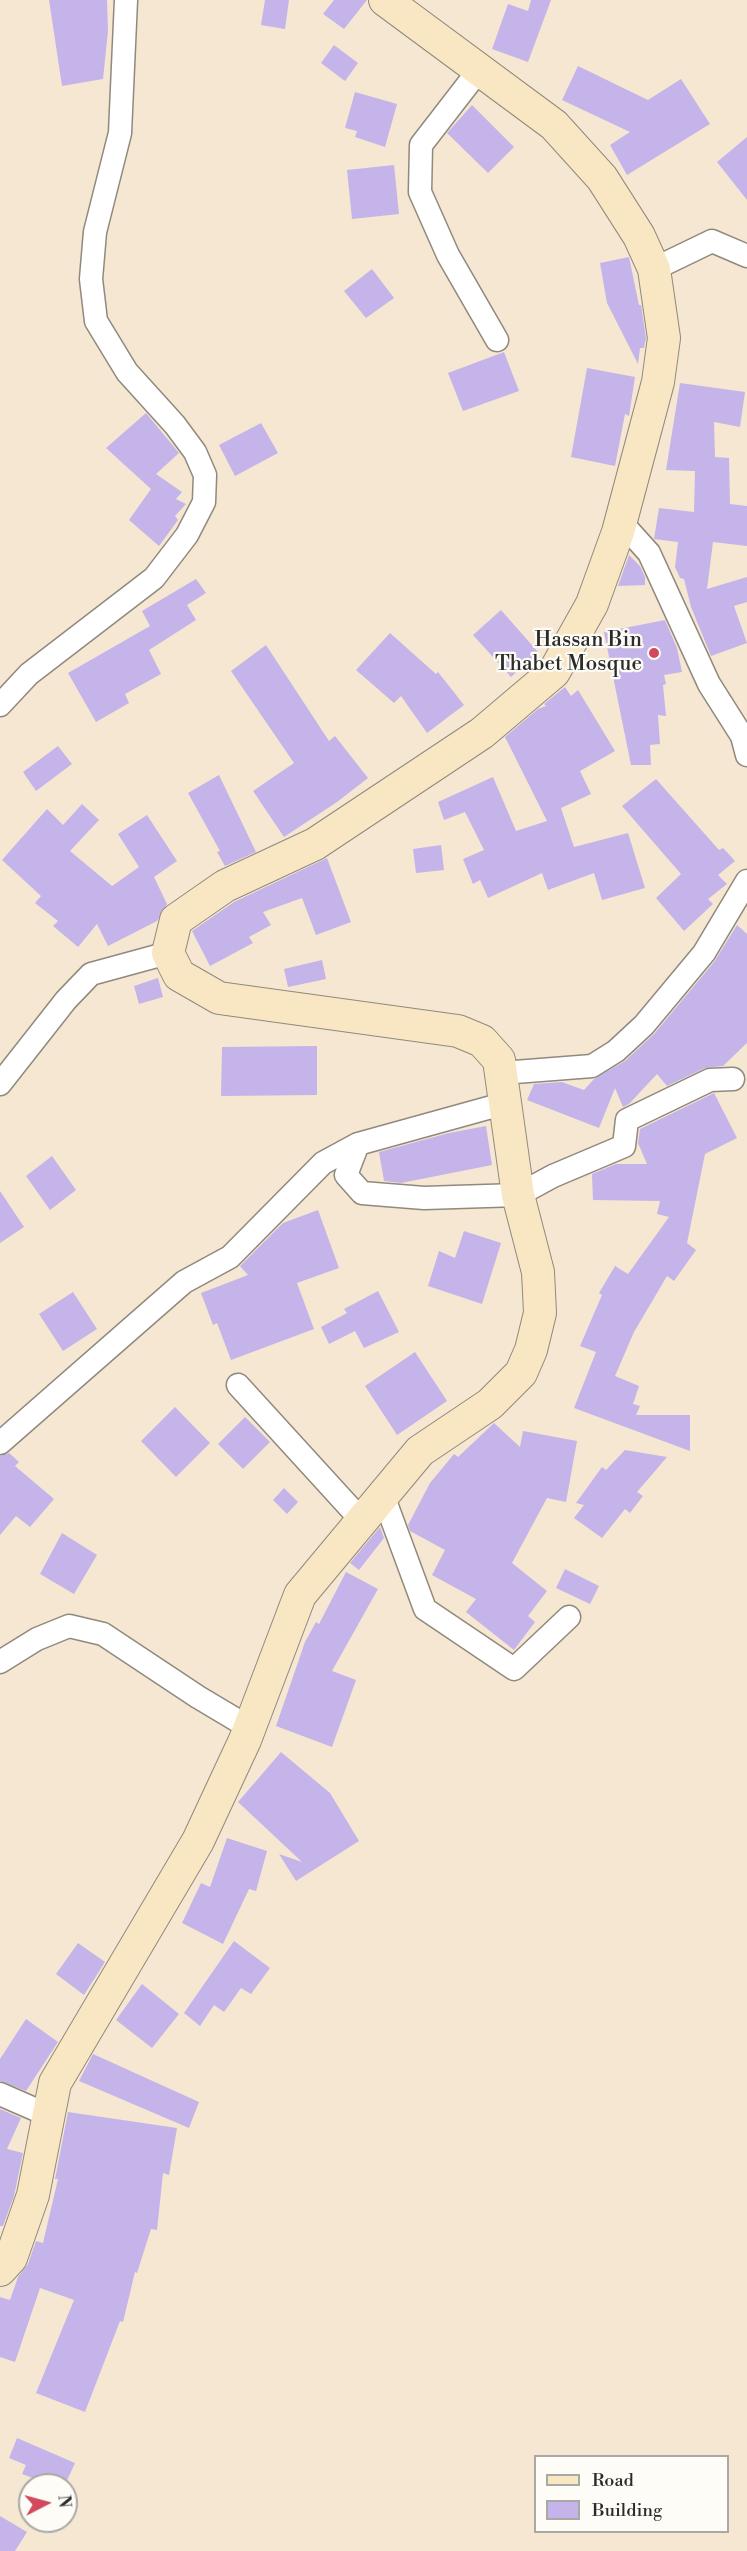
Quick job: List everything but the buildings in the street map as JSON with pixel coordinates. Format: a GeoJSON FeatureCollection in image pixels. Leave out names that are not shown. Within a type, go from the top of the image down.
{"type":"FeatureCollection","features":[{"type":"Feature","properties":{"kind":"street"},"geometry":{"type":"LineString","coordinates":[[0,705],[29,674],[154,578],[187,535],[204,502],[205,475],[195,452],[175,425],[128,372],[96,321],[91,279],[95,232],[120,133],[126,0]]}},
{"type":"Feature","properties":{"kind":"street"},"geometry":{"type":"LineString","coordinates":[[0,2271],[11,2258],[33,2195],[55,2083],[198,1841],[250,1728],[300,1595],[384,1498],[420,1451],[490,1404],[521,1373],[531,1350],[540,1313],[538,1272],[518,1195],[499,1060],[482,1041],[458,1031],[219,998],[179,975],[168,953],[176,920],[225,886],[325,837],[482,733],[554,672],[592,604],[621,522],[658,382],[664,338],[654,269],[639,236],[602,178],[554,125],[385,0]]}},
{"type":"Feature","properties":{"kind":"street"},"geometry":{"type":"LineString","coordinates":[[479,70],[421,145],[420,192],[448,255],[497,340]]}},
{"type":"Feature","properties":{"kind":"street"},"geometry":{"type":"LineString","coordinates":[[654,269],[712,241],[747,256]]}},
{"type":"Feature","properties":{"kind":"street"},"geometry":{"type":"LineString","coordinates":[[621,522],[649,553],[709,684],[742,736],[747,755]]}},
{"type":"Feature","properties":{"kind":"street"},"geometry":{"type":"LineString","coordinates":[[0,1443],[184,1282],[230,1257],[323,1163],[358,1144],[504,1088],[592,1066],[616,1051],[644,1025],[704,953],[747,881]]}},
{"type":"Feature","properties":{"kind":"street"},"geometry":{"type":"LineString","coordinates":[[0,1084],[66,1000],[91,974],[168,953]]}},
{"type":"Feature","properties":{"kind":"street"},"geometry":{"type":"LineString","coordinates":[[358,1144],[346,1175],[362,1193],[424,1198],[518,1195],[554,1176],[624,1146],[627,1120],[710,1080],[733,1079]]}},
{"type":"Feature","properties":{"kind":"street"},"geometry":{"type":"LineString","coordinates":[[238,1384],[363,1522]]}},
{"type":"Feature","properties":{"kind":"street"},"geometry":{"type":"LineString","coordinates":[[384,1498],[425,1609],[514,1669],[569,1617]]}},
{"type":"Feature","properties":{"kind":"street"},"geometry":{"type":"LineString","coordinates":[[0,1662],[37,1639],[69,1626],[103,1634],[198,1697],[250,1728]]}},
{"type":"Feature","properties":{"kind":"street"},"geometry":{"type":"LineString","coordinates":[[0,2094],[48,2115]]}},
{"type":"Feature","properties":{"kind":"place","name":"Hassan Bin Thabet Mosque"},"geometry":{"type":"Point","coordinates":[654,653]}}]}
